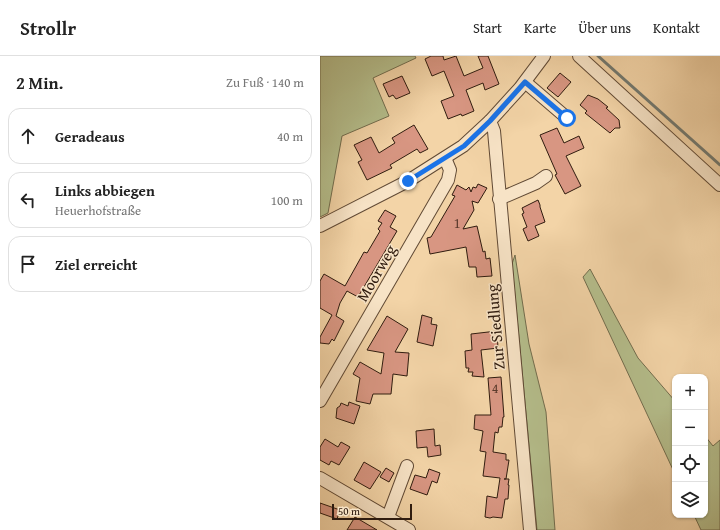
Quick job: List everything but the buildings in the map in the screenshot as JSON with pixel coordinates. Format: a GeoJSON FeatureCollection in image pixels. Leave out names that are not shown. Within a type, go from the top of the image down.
{"type":"FeatureCollection","features":[{"type":"Feature","properties":{"kind":"street"},"geometry":{"type":"LineString","coordinates":[[320,226],[408,181],[464,146],[490,121],[525,82],[544,56]]}},
{"type":"Feature","properties":{"kind":"street"},"geometry":{"type":"LineString","coordinates":[[579,56],[720,185]]}},
{"type":"Feature","properties":{"kind":"street"},"geometry":{"type":"LineString","coordinates":[[525,82],[567,118]]}},
{"type":"Feature","properties":{"kind":"street","name":"Zur Siedlung"},"geometry":{"type":"LineString","coordinates":[[490,121],[494,131],[530,530]]}},
{"type":"Feature","properties":{"kind":"street","name":"Moorweg"},"geometry":{"type":"LineString","coordinates":[[320,401],[448,180],[450,170],[445,158]]}},
{"type":"Feature","properties":{"kind":"street"},"geometry":{"type":"LineString","coordinates":[[500,199],[536,183],[546,176]]}},
{"type":"Feature","properties":{"kind":"street"},"geometry":{"type":"LineString","coordinates":[[388,517],[407,466]]}},
{"type":"Feature","properties":{"kind":"street"},"geometry":{"type":"LineString","coordinates":[[320,478],[410,530]]}},
{"type":"Feature","properties":{"kind":"green space"},"geometry":{"type":"Polygon","coordinates":[[[320,56],[415,56],[416,58],[373,78],[389,116],[342,136],[328,213],[320,217],[320,56]]]}},
{"type":"Feature","properties":{"kind":"green space"},"geometry":{"type":"Polygon","coordinates":[[[515,255],[529,344],[546,412],[555,530],[537,530],[512,264],[515,255]]]}},
{"type":"Feature","properties":{"kind":"green space"},"geometry":{"type":"Polygon","coordinates":[[[590,269],[638,358],[672,398],[672,468],[583,277],[590,269]]]}},
{"type":"Feature","properties":{"kind":"green space"},"geometry":{"type":"Polygon","coordinates":[[[708,440],[713,446],[720,440],[720,530],[701,530],[695,518],[708,518],[708,440]]]}},
{"type":"Feature","properties":{"kind":"waterway"},"geometry":{"type":"LineString","coordinates":[[598,56],[720,165]]}},
{"type":"Feature","properties":{"kind":"route"},"geometry":{"type":"LineString","coordinates":[[408,181],[464,146],[490,121],[525,82],[567,118]]}}]}
